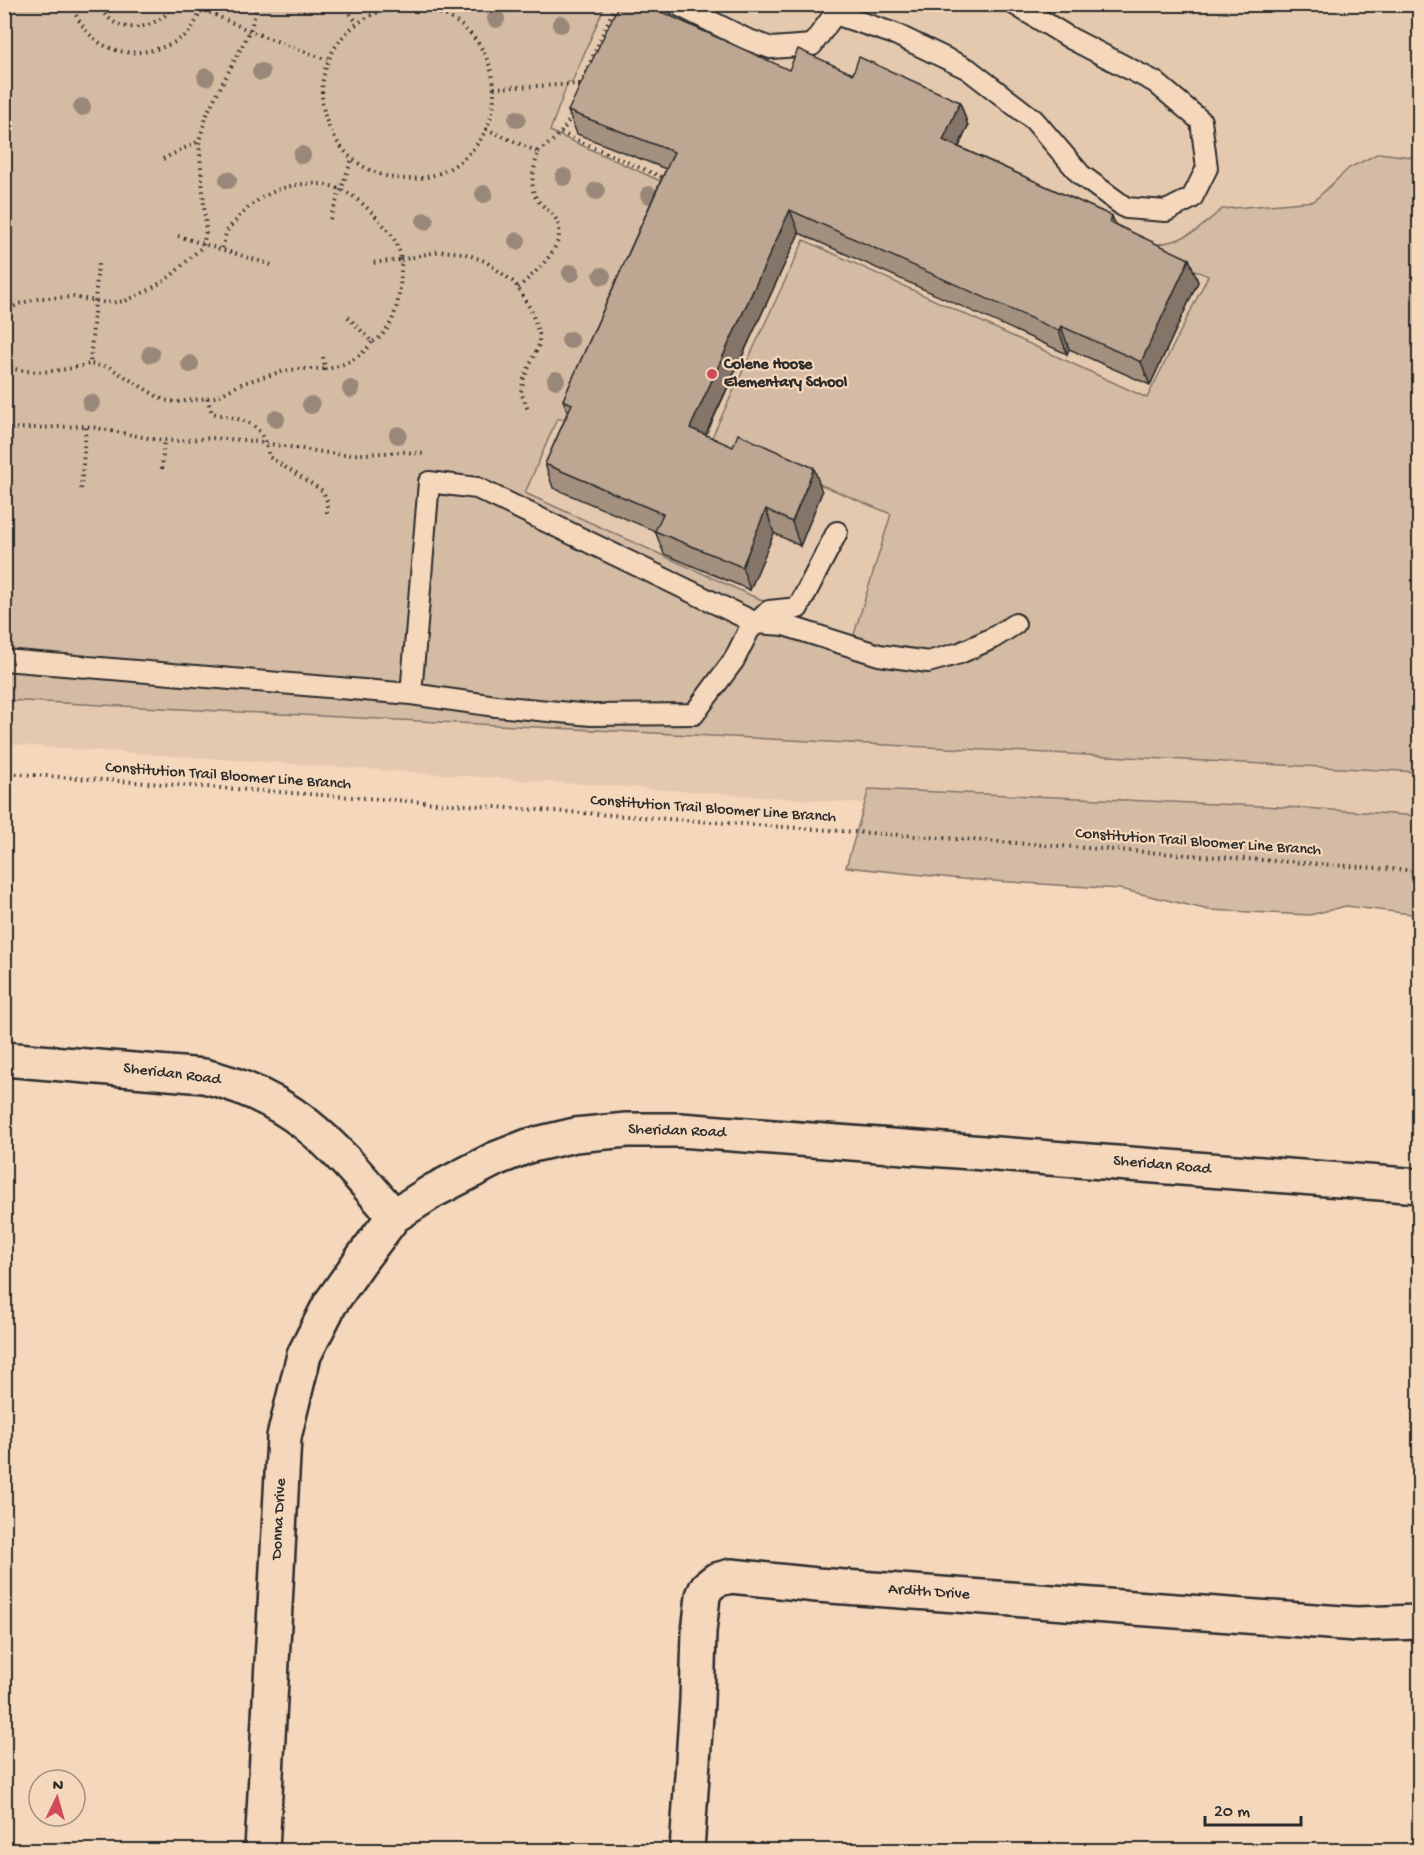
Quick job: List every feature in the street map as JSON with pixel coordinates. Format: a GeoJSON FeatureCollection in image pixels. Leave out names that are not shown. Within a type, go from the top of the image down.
{"type":"FeatureCollection","features":[{"type":"Feature","properties":{"kind":"street","name":"Sheridan Road"},"geometry":{"type":"LineString","coordinates":[[4,1059],[204,1076],[233,1083],[267,1097],[300,1117],[339,1152],[394,1216],[433,1191],[495,1159],[528,1146],[575,1135],[627,1130],[716,1132],[1419,1186]]}},
{"type":"Feature","properties":{"kind":"street","name":"Donna Drive"},"geometry":{"type":"LineString","coordinates":[[261,1851],[285,1437],[304,1355],[330,1304],[394,1216]]}},
{"type":"Feature","properties":{"kind":"street","name":"Ardith Drive"},"geometry":{"type":"LineString","coordinates":[[687,1851],[698,1701],[699,1632],[704,1596],[708,1587],[716,1580],[731,1576],[817,1585],[1356,1624],[1419,1622]]}},
{"type":"Feature","properties":{"kind":"lane"},"geometry":{"type":"LineString","coordinates":[[676,4],[746,39],[771,48],[812,45],[838,9],[968,69],[1034,120],[1081,175],[1126,208],[1166,211],[1192,198],[1207,168],[1201,121],[1155,82],[1070,39],[1014,4]]}},
{"type":"Feature","properties":{"kind":"lane"},"geometry":{"type":"LineString","coordinates":[[411,694],[429,482],[477,488],[756,623],[784,625],[879,656],[928,662],[960,653],[993,638],[1015,624]]}},
{"type":"Feature","properties":{"kind":"lane"},"geometry":{"type":"LineString","coordinates":[[4,660],[411,694],[496,706],[591,715],[694,714],[734,660],[749,630],[769,611],[798,608],[837,532]]}},
{"type":"Feature","properties":{"kind":"path"},"geometry":{"type":"LineString","coordinates":[[71,4],[86,32],[102,45],[119,52],[143,53],[171,44],[188,33],[202,9],[250,31],[327,60]]}},
{"type":"Feature","properties":{"kind":"path"},"geometry":{"type":"LineString","coordinates":[[98,4],[110,20],[124,26],[139,27],[155,23],[170,11],[174,4]]}},
{"type":"Feature","properties":{"kind":"path"},"geometry":{"type":"LineString","coordinates":[[4,313],[18,304],[40,298],[73,297],[107,303],[125,301],[149,290],[190,260],[203,246],[206,231],[199,141],[208,111],[250,31],[258,4]]}},
{"type":"Feature","properties":{"kind":"path"},"geometry":{"type":"LineString","coordinates":[[344,4],[357,23]]}},
{"type":"Feature","properties":{"kind":"path"},"geometry":{"type":"LineString","coordinates":[[393,6],[418,7],[441,13],[462,26],[478,43],[489,64],[494,88],[492,109],[486,129],[471,151],[451,167],[426,177],[400,179],[374,172],[352,159],[334,139],[323,114],[321,87],[327,60],[338,41],[357,23],[393,6]]}},
{"type":"Feature","properties":{"kind":"path"},"geometry":{"type":"LineString","coordinates":[[578,94],[615,6]]}},
{"type":"Feature","properties":{"kind":"path"},"geometry":{"type":"LineString","coordinates":[[494,88],[581,84]]}},
{"type":"Feature","properties":{"kind":"path"},"geometry":{"type":"LineString","coordinates":[[518,288],[537,270],[558,242],[558,223],[551,213],[538,202],[533,192],[532,176],[538,152],[552,142],[568,125],[574,104]]}},
{"type":"Feature","properties":{"kind":"path"},"geometry":{"type":"LineString","coordinates":[[486,129],[538,152]]}},
{"type":"Feature","properties":{"kind":"path"},"geometry":{"type":"LineString","coordinates":[[561,133],[666,179]]}},
{"type":"Feature","properties":{"kind":"path"},"geometry":{"type":"LineString","coordinates":[[163,159],[199,141]]}},
{"type":"Feature","properties":{"kind":"path"},"geometry":{"type":"LineString","coordinates":[[330,219],[352,159]]}},
{"type":"Feature","properties":{"kind":"path"},"geometry":{"type":"LineString","coordinates":[[4,366],[16,370],[41,372],[90,364],[109,367],[137,382],[163,400],[177,402],[216,397],[243,383],[280,372],[297,369],[325,369],[349,362],[366,352],[372,342],[380,339],[388,328],[400,294],[400,250],[384,225],[366,205],[341,190],[331,186],[312,184],[292,185],[267,194],[248,207],[228,230],[222,248]]}},
{"type":"Feature","properties":{"kind":"path"},"geometry":{"type":"LineString","coordinates":[[178,236],[272,265]]}},
{"type":"Feature","properties":{"kind":"path"},"geometry":{"type":"LineString","coordinates":[[370,263],[401,260],[440,251],[463,253],[485,261],[515,283],[531,309],[539,334],[539,345],[524,378],[521,392],[528,410]]}},
{"type":"Feature","properties":{"kind":"path"},"geometry":{"type":"LineString","coordinates":[[90,364],[98,264]]}},
{"type":"Feature","properties":{"kind":"path"},"geometry":{"type":"LineString","coordinates":[[348,317],[372,342]]}},
{"type":"Feature","properties":{"kind":"path"},"geometry":{"type":"LineString","coordinates":[[323,357],[325,369]]}},
{"type":"Feature","properties":{"kind":"path"},"geometry":{"type":"LineString","coordinates":[[207,398],[212,413],[243,421],[257,428],[267,444],[269,457],[322,491],[327,501],[327,514]]}},
{"type":"Feature","properties":{"kind":"path"},"geometry":{"type":"LineString","coordinates":[[4,429],[86,426],[164,440],[211,438],[342,455],[404,452],[426,454]]}},
{"type":"Feature","properties":{"kind":"path"},"geometry":{"type":"LineString","coordinates":[[81,489],[86,426]]}},
{"type":"Feature","properties":{"kind":"path"},"geometry":{"type":"LineString","coordinates":[[162,469],[164,440]]}},
{"type":"Feature","properties":{"kind":"path","name":"Constitution Trail Bloomer Line Branch"},"geometry":{"type":"LineString","coordinates":[[4,773],[1419,871]]}},
{"type":"Feature","properties":{"kind":"shaded area","name":"Colene Hoose Elementary School"},"geometry":{"type":"Polygon","coordinates":[[[4,5],[1419,5],[1419,842],[5,744],[4,5]]]}},
{"type":"Feature","properties":{"kind":"shaded area","name":"Colene Hoose Elementary School"},"geometry":{"type":"Polygon","coordinates":[[[4,5],[605,5],[572,82],[568,82],[550,131],[667,184],[564,419],[557,419],[525,493],[852,641],[891,514],[711,439],[804,240],[1147,398],[1208,276],[1163,256],[1155,245],[1177,240],[1196,231],[1222,209],[1314,201],[1349,168],[1379,153],[1419,158],[1419,772],[5,700],[4,5]]]}},
{"type":"Feature","properties":{"kind":"shaded area"},"geometry":{"type":"Polygon","coordinates":[[[869,789],[1305,808],[1419,816],[1419,915],[1346,906],[1310,915],[1209,910],[1120,889],[962,879],[846,867],[869,789]]]}},
{"type":"Feature","properties":{"kind":"building"},"geometry":{"type":"Polygon","coordinates":[[[619,4],[644,4],[789,70],[798,49],[853,74],[859,57],[960,102],[943,140],[1112,216],[1110,222],[1189,259],[1141,362],[1061,326],[1059,331],[790,210],[690,428],[733,447],[738,434],[814,468],[792,522],[766,509],[742,567],[655,531],[663,514],[545,464],[572,404],[563,400],[674,152],[568,111],[619,4]]]}},
{"type":"Feature","properties":{"kind":"place","name":"Colene Hoose Elementary School"},"geometry":{"type":"Point","coordinates":[712,374]}}]}
